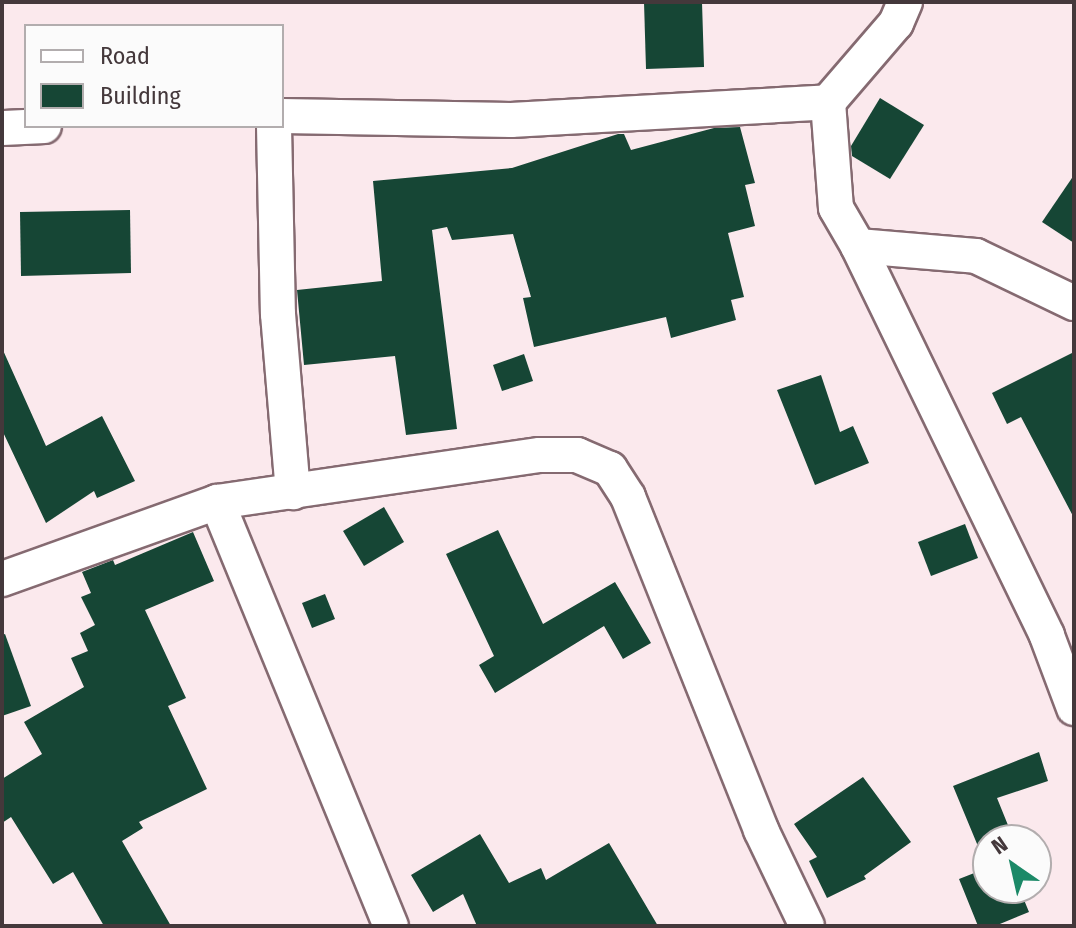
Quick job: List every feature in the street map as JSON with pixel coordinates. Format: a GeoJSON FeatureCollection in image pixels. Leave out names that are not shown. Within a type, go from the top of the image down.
{"type":"FeatureCollection","features":[{"type":"Feature","properties":{"kind":"street"},"geometry":{"type":"LineString","coordinates":[[905,2],[896,23],[828,102],[836,208],[858,246],[1047,636],[1074,708]]}},
{"type":"Feature","properties":{"kind":"street"},"geometry":{"type":"LineString","coordinates":[[284,116],[511,120],[828,102]]}},
{"type":"Feature","properties":{"kind":"street"},"geometry":{"type":"LineString","coordinates":[[2,128],[24,127]]}},
{"type":"Feature","properties":{"kind":"street"},"geometry":{"type":"LineString","coordinates":[[274,128],[278,314],[293,492]]}},
{"type":"Feature","properties":{"kind":"street"},"geometry":{"type":"LineString","coordinates":[[858,246],[976,256],[1074,303]]}},
{"type":"Feature","properties":{"kind":"street"},"geometry":{"type":"LineString","coordinates":[[2,579],[217,502],[540,455],[577,455],[610,469],[628,497],[761,830],[807,926]]}},
{"type":"Feature","properties":{"kind":"street"},"geometry":{"type":"LineString","coordinates":[[217,502],[391,926]]}},
{"type":"Feature","properties":{"kind":"building"},"geometry":{"type":"Polygon","coordinates":[[[644,2],[702,2],[704,67],[646,69],[644,2]]]}},
{"type":"Feature","properties":{"kind":"building"},"geometry":{"type":"Polygon","coordinates":[[[880,98],[924,125],[890,179],[852,156],[851,146],[880,98]]]}},
{"type":"Feature","properties":{"kind":"building"},"geometry":{"type":"Polygon","coordinates":[[[740,127],[755,183],[745,185],[755,226],[728,233],[744,297],[731,300],[736,320],[671,338],[666,317],[534,347],[523,298],[531,297],[513,234],[452,240],[447,227],[432,230],[457,429],[406,435],[395,356],[304,365],[297,290],[382,281],[373,181],[512,168],[618,134],[624,134],[631,150],[714,128],[740,127]]]}},
{"type":"Feature","properties":{"kind":"building"},"geometry":{"type":"Polygon","coordinates":[[[1074,175],[1074,243],[1042,222],[1074,175]]]}},
{"type":"Feature","properties":{"kind":"building"},"geometry":{"type":"Polygon","coordinates":[[[130,210],[131,273],[21,276],[20,212],[130,210]]]}},
{"type":"Feature","properties":{"kind":"building"},"geometry":{"type":"Polygon","coordinates":[[[2,348],[46,446],[102,416],[135,481],[97,498],[94,491],[46,523],[2,430],[2,348]]]}},
{"type":"Feature","properties":{"kind":"building"},"geometry":{"type":"Polygon","coordinates":[[[1074,352],[1074,518],[1021,417],[1007,424],[992,393],[1074,352]]]}},
{"type":"Feature","properties":{"kind":"building"},"geometry":{"type":"Polygon","coordinates":[[[524,354],[533,381],[502,391],[493,365],[524,354]]]}},
{"type":"Feature","properties":{"kind":"building"},"geometry":{"type":"Polygon","coordinates":[[[821,375],[840,432],[853,426],[869,463],[815,485],[777,390],[821,375]]]}},
{"type":"Feature","properties":{"kind":"building"},"geometry":{"type":"Polygon","coordinates":[[[384,507],[404,542],[364,566],[343,531],[384,507]]]}},
{"type":"Feature","properties":{"kind":"building"},"geometry":{"type":"Polygon","coordinates":[[[965,524],[978,558],[931,576],[918,542],[965,524]]]}},
{"type":"Feature","properties":{"kind":"building"},"geometry":{"type":"Polygon","coordinates":[[[498,530],[543,624],[615,582],[651,643],[623,659],[604,626],[495,693],[479,665],[494,656],[446,554],[498,530]]]}},
{"type":"Feature","properties":{"kind":"building"},"geometry":{"type":"Polygon","coordinates":[[[193,532],[214,581],[145,610],[186,698],[168,706],[207,789],[139,822],[143,828],[122,841],[171,926],[104,926],[73,872],[53,884],[11,817],[2,823],[2,779],[42,754],[24,722],[84,687],[71,658],[88,651],[80,633],[95,625],[81,597],[91,593],[82,572],[113,560],[115,565],[193,532]]]}},
{"type":"Feature","properties":{"kind":"building"},"geometry":{"type":"Polygon","coordinates":[[[325,594],[335,619],[312,628],[302,603],[325,594]]]}},
{"type":"Feature","properties":{"kind":"building"},"geometry":{"type":"Polygon","coordinates":[[[5,634],[31,706],[2,716],[2,635],[5,634]]]}},
{"type":"Feature","properties":{"kind":"building"},"geometry":{"type":"Polygon","coordinates":[[[1039,752],[1048,781],[997,798],[1008,824],[972,824],[972,832],[953,786],[1039,752]]]}},
{"type":"Feature","properties":{"kind":"building"},"geometry":{"type":"Polygon","coordinates":[[[863,777],[911,842],[864,876],[866,879],[827,898],[809,861],[817,857],[794,824],[863,777]]]}},
{"type":"Feature","properties":{"kind":"building"},"geometry":{"type":"Polygon","coordinates":[[[480,834],[509,883],[541,868],[546,880],[609,843],[658,926],[477,926],[463,894],[433,912],[411,875],[480,834]]]}},
{"type":"Feature","properties":{"kind":"building"},"geometry":{"type":"Polygon","coordinates":[[[972,874],[972,904],[1026,904],[1029,912],[995,926],[978,926],[959,879],[972,874]]]}}]}
